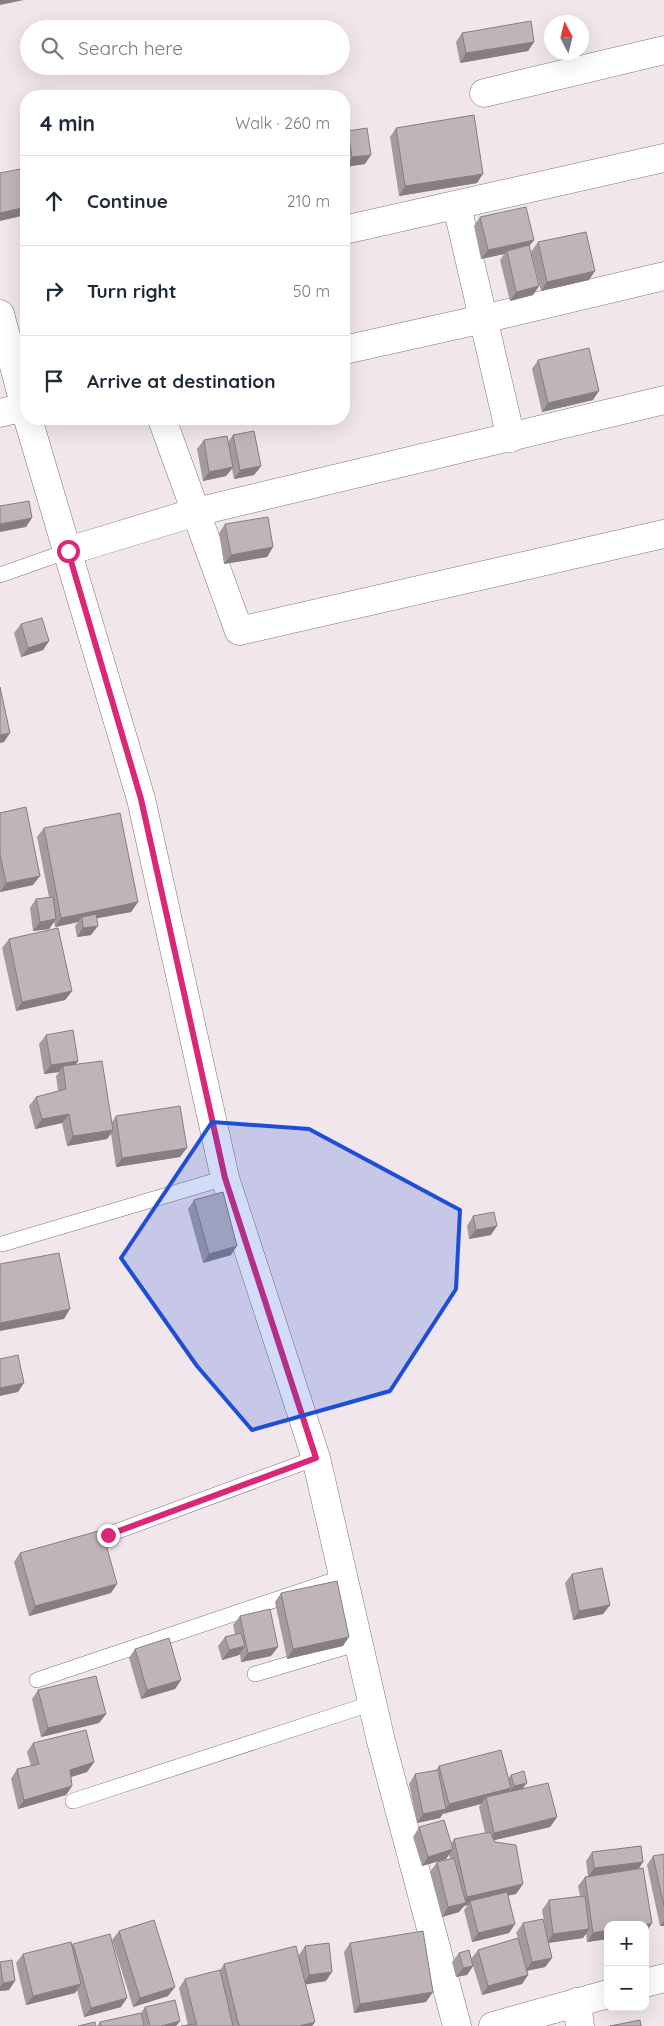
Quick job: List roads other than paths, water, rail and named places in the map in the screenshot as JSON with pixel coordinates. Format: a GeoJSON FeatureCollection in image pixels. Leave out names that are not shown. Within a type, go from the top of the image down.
{"type":"FeatureCollection","features":[{"type":"Feature","properties":{"kind":"street"},"geometry":{"type":"LineString","coordinates":[[484,93],[664,50]]}},
{"type":"Feature","properties":{"kind":"street"},"geometry":{"type":"LineString","coordinates":[[350,229],[664,158]]}},
{"type":"Feature","properties":{"kind":"street"},"geometry":{"type":"LineString","coordinates":[[457,206],[511,438]]}},
{"type":"Feature","properties":{"kind":"street"},"geometry":{"type":"LineString","coordinates":[[350,349],[664,276]]}},
{"type":"Feature","properties":{"kind":"street"},"geometry":{"type":"LineString","coordinates":[[0,314],[20,412]]}},
{"type":"Feature","properties":{"kind":"street"},"geometry":{"type":"LineString","coordinates":[[68,551],[196,512],[664,400]]}},
{"type":"Feature","properties":{"kind":"street"},"geometry":{"type":"LineString","coordinates":[[24,425],[68,551],[141,799],[225,1178],[316,1458],[373,1703],[456,2026]]}},
{"type":"Feature","properties":{"kind":"street"},"geometry":{"type":"LineString","coordinates":[[164,425],[239,631],[664,534]]}},
{"type":"Feature","properties":{"kind":"street"},"geometry":{"type":"LineString","coordinates":[[649,1982],[664,1978]]}},
{"type":"Feature","properties":{"kind":"street"},"geometry":{"type":"LineString","coordinates":[[493,2026],[578,2014],[604,1997]]}},
{"type":"Feature","properties":{"kind":"lane"},"geometry":{"type":"LineString","coordinates":[[0,575],[68,551]]}},
{"type":"Feature","properties":{"kind":"lane"},"geometry":{"type":"LineString","coordinates":[[2,1244],[225,1178]]}},
{"type":"Feature","properties":{"kind":"lane"},"geometry":{"type":"LineString","coordinates":[[108,1535],[316,1458]]}},
{"type":"Feature","properties":{"kind":"lane"},"geometry":{"type":"LineString","coordinates":[[36,1680],[343,1577]]}},
{"type":"Feature","properties":{"kind":"lane"},"geometry":{"type":"LineString","coordinates":[[255,1674],[359,1643]]}},
{"type":"Feature","properties":{"kind":"lane"},"geometry":{"type":"LineString","coordinates":[[73,1801],[373,1703]]}}]}
